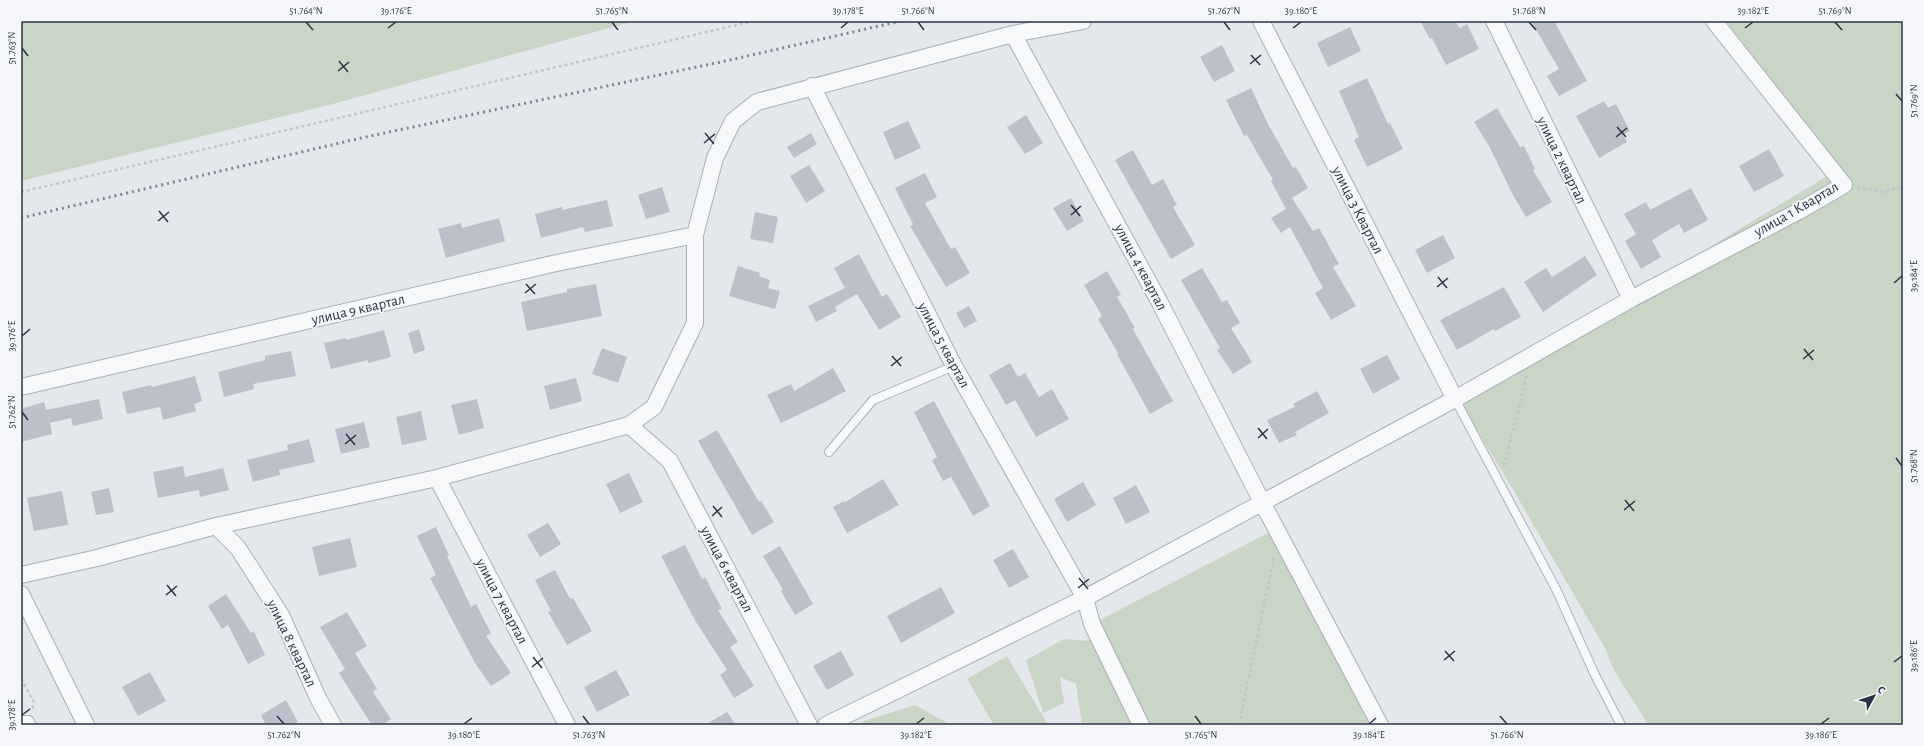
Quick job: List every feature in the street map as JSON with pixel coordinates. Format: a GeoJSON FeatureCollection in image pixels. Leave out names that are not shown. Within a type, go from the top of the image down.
{"type":"FeatureCollection","features":[{"type":"Feature","properties":{"kind":"street"},"geometry":{"type":"LineString","coordinates":[[21,575],[96,558],[216,526],[437,478],[629,425],[654,407],[695,323],[696,234],[715,158],[733,121],[757,102],[812,86],[1013,34],[1082,21]]}},
{"type":"Feature","properties":{"kind":"street","name":"улица 3 Квартал"},"geometry":{"type":"LineString","coordinates":[[1261,21],[1455,399]]}},
{"type":"Feature","properties":{"kind":"street","name":"улица 2 квартал"},"geometry":{"type":"LineString","coordinates":[[1494,21],[1631,299]]}},
{"type":"Feature","properties":{"kind":"street","name":"улица 1 Квартал"},"geometry":{"type":"LineString","coordinates":[[826,725],[1085,598],[1263,504],[1455,399],[1631,299],[1799,211],[1844,185],[1714,21]]}},
{"type":"Feature","properties":{"kind":"street","name":"улица 4 квартал"},"geometry":{"type":"LineString","coordinates":[[1013,34],[1159,301],[1263,504],[1380,725]]}},
{"type":"Feature","properties":{"kind":"street","name":"улица 5 квартал"},"geometry":{"type":"LineString","coordinates":[[812,86],[954,366],[1085,598],[1092,624],[1141,725]]}},
{"type":"Feature","properties":{"kind":"street","name":"улица 9 квартал"},"geometry":{"type":"LineString","coordinates":[[21,387],[552,264],[696,234]]}},
{"type":"Feature","properties":{"kind":"street","name":"улица 6 квартал"},"geometry":{"type":"LineString","coordinates":[[629,425],[670,461],[809,725]]}},
{"type":"Feature","properties":{"kind":"street","name":"улица 7 квартал"},"geometry":{"type":"LineString","coordinates":[[437,478],[567,725]]}},
{"type":"Feature","properties":{"kind":"street","name":"улица 8 квартал"},"geometry":{"type":"LineString","coordinates":[[216,526],[238,548],[281,615],[318,698],[333,725]]}},
{"type":"Feature","properties":{"kind":"street"},"geometry":{"type":"LineString","coordinates":[[21,594],[86,725]]}},
{"type":"Feature","properties":{"kind":"lane"},"geometry":{"type":"LineString","coordinates":[[829,452],[873,400],[954,366]]}},
{"type":"Feature","properties":{"kind":"lane"},"geometry":{"type":"LineString","coordinates":[[1455,399],[1557,591],[1595,675],[1621,725]]}},
{"type":"Feature","properties":{"kind":"path"},"geometry":{"type":"LineString","coordinates":[[733,25],[734,21]]}},
{"type":"Feature","properties":{"kind":"path"},"geometry":{"type":"LineString","coordinates":[[21,192],[754,21]]}},
{"type":"Feature","properties":{"kind":"path"},"geometry":{"type":"LineString","coordinates":[[1844,185],[1882,192],[1903,186]]}},
{"type":"Feature","properties":{"kind":"path"},"geometry":{"type":"LineString","coordinates":[[1499,482],[1532,354]]}},
{"type":"Feature","properties":{"kind":"path"},"geometry":{"type":"LineString","coordinates":[[1239,725],[1279,534]]}},
{"type":"Feature","properties":{"kind":"path"},"geometry":{"type":"LineString","coordinates":[[21,679],[34,702],[27,722]]}},
{"type":"Feature","properties":{"kind":"green space"},"geometry":{"type":"Polygon","coordinates":[[[21,21],[635,21],[329,105],[21,181],[21,21]]]}},
{"type":"Feature","properties":{"kind":"green space"},"geometry":{"type":"Polygon","coordinates":[[[1726,21],[1903,21],[1903,725],[1648,725],[1619,679],[1606,650],[1511,486],[1458,399],[1839,169],[1726,21]]]}},
{"type":"Feature","properties":{"kind":"green space"},"geometry":{"type":"Polygon","coordinates":[[[1276,529],[1380,725],[1082,725],[1076,684],[1060,677],[1064,703],[1043,713],[1026,660],[1064,639],[1089,641],[1092,624],[1276,529]]]}},
{"type":"Feature","properties":{"kind":"green space"},"geometry":{"type":"Polygon","coordinates":[[[1007,656],[1048,725],[994,725],[967,679],[1007,656]]]}},
{"type":"Feature","properties":{"kind":"green space"},"geometry":{"type":"Polygon","coordinates":[[[915,705],[951,725],[860,725],[864,721],[915,705]]]}},
{"type":"Feature","properties":{"kind":"building"},"geometry":{"type":"Polygon","coordinates":[[[1420,21],[1455,21],[1460,28],[1467,24],[1479,49],[1446,65],[1432,38],[1430,39],[1420,21]]]}},
{"type":"Feature","properties":{"kind":"building"},"geometry":{"type":"Polygon","coordinates":[[[1531,21],[1554,21],[1587,81],[1559,96],[1547,76],[1559,69],[1531,21]]]}},
{"type":"Feature","properties":{"kind":"building"},"geometry":{"type":"Polygon","coordinates":[[[1350,27],[1361,51],[1328,67],[1317,43],[1350,27]]]}},
{"type":"Feature","properties":{"kind":"building"},"geometry":{"type":"Polygon","coordinates":[[[1222,45],[1235,71],[1214,82],[1200,57],[1222,45]]]}},
{"type":"Feature","properties":{"kind":"building"},"geometry":{"type":"Polygon","coordinates":[[[1367,78],[1388,124],[1390,123],[1403,149],[1367,167],[1354,140],[1359,137],[1339,91],[1367,78]]]}},
{"type":"Feature","properties":{"kind":"building"},"geometry":{"type":"Polygon","coordinates":[[[1251,88],[1268,124],[1293,168],[1296,167],[1308,188],[1292,198],[1313,231],[1319,228],[1339,264],[1333,267],[1356,306],[1331,320],[1315,293],[1323,288],[1290,227],[1281,233],[1271,218],[1286,209],[1271,181],[1273,180],[1247,135],[1244,136],[1226,100],[1251,88]]]}},
{"type":"Feature","properties":{"kind":"building"},"geometry":{"type":"Polygon","coordinates":[[[1604,101],[1608,108],[1616,104],[1630,131],[1623,135],[1627,142],[1599,158],[1576,116],[1604,101]]]}},
{"type":"Feature","properties":{"kind":"building"},"geometry":{"type":"Polygon","coordinates":[[[1497,108],[1520,147],[1524,146],[1535,169],[1533,170],[1552,202],[1526,217],[1513,195],[1489,146],[1474,122],[1497,108]]]}},
{"type":"Feature","properties":{"kind":"building"},"geometry":{"type":"Polygon","coordinates":[[[1026,115],[1043,143],[1025,154],[1007,127],[1026,115]]]}},
{"type":"Feature","properties":{"kind":"building"},"geometry":{"type":"Polygon","coordinates":[[[908,121],[921,148],[895,160],[883,132],[908,121]]]}},
{"type":"Feature","properties":{"kind":"building"},"geometry":{"type":"Polygon","coordinates":[[[811,133],[817,144],[794,158],[787,147],[811,133]]]}},
{"type":"Feature","properties":{"kind":"building"},"geometry":{"type":"Polygon","coordinates":[[[1769,149],[1784,176],[1754,192],[1739,166],[1769,149]]]}},
{"type":"Feature","properties":{"kind":"building"},"geometry":{"type":"Polygon","coordinates":[[[1133,150],[1152,185],[1163,179],[1177,205],[1173,207],[1195,245],[1171,259],[1115,160],[1133,150]]]}},
{"type":"Feature","properties":{"kind":"building"},"geometry":{"type":"Polygon","coordinates":[[[809,165],[825,191],[806,203],[790,176],[809,165]]]}},
{"type":"Feature","properties":{"kind":"building"},"geometry":{"type":"Polygon","coordinates":[[[925,173],[937,197],[925,203],[951,249],[955,247],[970,273],[946,287],[910,226],[913,224],[895,188],[925,173]]]}},
{"type":"Feature","properties":{"kind":"building"},"geometry":{"type":"Polygon","coordinates":[[[662,187],[670,212],[646,219],[638,195],[662,187]]]}},
{"type":"Feature","properties":{"kind":"building"},"geometry":{"type":"Polygon","coordinates":[[[1691,188],[1708,220],[1684,233],[1679,224],[1652,240],[1661,257],[1641,269],[1625,241],[1636,234],[1624,214],[1646,202],[1650,210],[1691,188]]]}},
{"type":"Feature","properties":{"kind":"building"},"geometry":{"type":"Polygon","coordinates":[[[1071,198],[1084,221],[1067,231],[1053,208],[1071,198]]]}},
{"type":"Feature","properties":{"kind":"building"},"geometry":{"type":"Polygon","coordinates":[[[607,200],[613,226],[585,232],[583,227],[541,238],[535,214],[562,207],[562,210],[607,200]]]}},
{"type":"Feature","properties":{"kind":"building"},"geometry":{"type":"Polygon","coordinates":[[[755,212],[778,217],[773,243],[750,239],[755,212]]]}},
{"type":"Feature","properties":{"kind":"building"},"geometry":{"type":"Polygon","coordinates":[[[499,218],[505,241],[446,258],[438,229],[461,223],[462,228],[499,218]]]}},
{"type":"Feature","properties":{"kind":"building"},"geometry":{"type":"Polygon","coordinates":[[[1443,235],[1455,258],[1427,273],[1415,250],[1443,235]]]}},
{"type":"Feature","properties":{"kind":"building"},"geometry":{"type":"Polygon","coordinates":[[[859,254],[882,297],[887,294],[901,317],[879,330],[857,294],[835,307],[837,311],[816,322],[808,306],[845,288],[834,268],[859,254]]]}},
{"type":"Feature","properties":{"kind":"building"},"geometry":{"type":"Polygon","coordinates":[[[1585,256],[1597,275],[1543,312],[1524,282],[1546,268],[1552,277],[1585,256]]]}},
{"type":"Feature","properties":{"kind":"building"},"geometry":{"type":"Polygon","coordinates":[[[738,266],[760,273],[759,276],[770,280],[768,288],[780,291],[775,309],[729,296],[738,266]]]}},
{"type":"Feature","properties":{"kind":"building"},"geometry":{"type":"Polygon","coordinates":[[[1202,268],[1222,302],[1227,300],[1240,323],[1231,328],[1252,362],[1233,374],[1217,350],[1220,348],[1181,280],[1202,268]]]}},
{"type":"Feature","properties":{"kind":"building"},"geometry":{"type":"Polygon","coordinates":[[[1107,271],[1121,295],[1117,297],[1135,328],[1133,329],[1173,401],[1150,414],[1117,354],[1118,353],[1098,319],[1102,316],[1084,285],[1107,271]]]}},
{"type":"Feature","properties":{"kind":"building"},"geometry":{"type":"Polygon","coordinates":[[[596,284],[602,316],[527,331],[521,302],[567,292],[567,289],[596,284]]]}},
{"type":"Feature","properties":{"kind":"building"},"geometry":{"type":"Polygon","coordinates":[[[1504,287],[1521,317],[1495,331],[1494,329],[1457,350],[1440,320],[1504,287]]]}},
{"type":"Feature","properties":{"kind":"building"},"geometry":{"type":"Polygon","coordinates":[[[969,306],[977,321],[964,328],[956,313],[969,306]]]}},
{"type":"Feature","properties":{"kind":"building"},"geometry":{"type":"Polygon","coordinates":[[[419,329],[425,350],[414,354],[408,333],[419,329]]]}},
{"type":"Feature","properties":{"kind":"building"},"geometry":{"type":"Polygon","coordinates":[[[384,330],[391,357],[368,363],[368,360],[331,369],[324,343],[346,338],[346,340],[384,330]]]}},
{"type":"Feature","properties":{"kind":"building"},"geometry":{"type":"Polygon","coordinates":[[[602,348],[627,357],[618,383],[592,374],[602,348]]]}},
{"type":"Feature","properties":{"kind":"building"},"geometry":{"type":"Polygon","coordinates":[[[291,351],[296,376],[253,384],[254,389],[224,397],[218,372],[265,360],[265,356],[291,351]]]}},
{"type":"Feature","properties":{"kind":"building"},"geometry":{"type":"Polygon","coordinates":[[[1387,355],[1400,379],[1373,394],[1360,369],[1387,355]]]}},
{"type":"Feature","properties":{"kind":"building"},"geometry":{"type":"Polygon","coordinates":[[[1010,363],[1018,377],[1025,373],[1039,397],[1052,389],[1069,419],[1036,437],[1015,400],[1006,405],[989,375],[1010,363]]]}},
{"type":"Feature","properties":{"kind":"building"},"geometry":{"type":"Polygon","coordinates":[[[833,368],[846,391],[781,423],[767,395],[791,384],[794,391],[833,368]]]}},
{"type":"Feature","properties":{"kind":"building"},"geometry":{"type":"Polygon","coordinates":[[[195,376],[202,401],[194,404],[196,411],[163,420],[160,407],[127,414],[122,392],[151,385],[152,387],[195,376]]]}},
{"type":"Feature","properties":{"kind":"building"},"geometry":{"type":"Polygon","coordinates":[[[576,378],[582,401],[550,410],[544,386],[576,378]]]}},
{"type":"Feature","properties":{"kind":"building"},"geometry":{"type":"Polygon","coordinates":[[[1317,391],[1329,413],[1295,432],[1297,435],[1279,443],[1267,420],[1295,407],[1293,404],[1317,391]]]}},
{"type":"Feature","properties":{"kind":"building"},"geometry":{"type":"Polygon","coordinates":[[[99,399],[103,419],[73,426],[71,418],[50,423],[52,434],[21,442],[21,409],[44,402],[46,410],[99,399]]]}},
{"type":"Feature","properties":{"kind":"building"},"geometry":{"type":"Polygon","coordinates":[[[477,399],[484,428],[459,435],[451,405],[477,399]]]}},
{"type":"Feature","properties":{"kind":"building"},"geometry":{"type":"Polygon","coordinates":[[[934,401],[990,506],[973,516],[951,477],[943,481],[932,460],[937,457],[914,412],[934,401]]]}},
{"type":"Feature","properties":{"kind":"building"},"geometry":{"type":"Polygon","coordinates":[[[421,411],[427,440],[402,445],[396,417],[421,411]]]}},
{"type":"Feature","properties":{"kind":"building"},"geometry":{"type":"Polygon","coordinates":[[[364,422],[370,447],[341,454],[335,429],[364,422]]]}},
{"type":"Feature","properties":{"kind":"building"},"geometry":{"type":"Polygon","coordinates":[[[717,430],[759,502],[761,501],[774,522],[752,535],[698,441],[717,430]]]}},
{"type":"Feature","properties":{"kind":"building"},"geometry":{"type":"Polygon","coordinates":[[[309,439],[315,462],[279,470],[280,475],[253,482],[247,460],[288,450],[287,445],[309,439]]]}},
{"type":"Feature","properties":{"kind":"building"},"geometry":{"type":"Polygon","coordinates":[[[183,466],[185,477],[223,468],[229,490],[200,497],[199,490],[158,498],[153,472],[183,466]]]}},
{"type":"Feature","properties":{"kind":"building"},"geometry":{"type":"Polygon","coordinates":[[[629,473],[643,502],[620,513],[606,484],[629,473]]]}},
{"type":"Feature","properties":{"kind":"building"},"geometry":{"type":"Polygon","coordinates":[[[883,479],[899,505],[847,533],[833,507],[844,501],[845,502],[883,479]]]}},
{"type":"Feature","properties":{"kind":"building"},"geometry":{"type":"Polygon","coordinates":[[[1083,482],[1096,505],[1067,522],[1054,499],[1083,482]]]}},
{"type":"Feature","properties":{"kind":"building"},"geometry":{"type":"Polygon","coordinates":[[[1136,485],[1150,512],[1126,524],[1113,498],[1136,485]]]}},
{"type":"Feature","properties":{"kind":"building"},"geometry":{"type":"Polygon","coordinates":[[[109,488],[114,512],[96,515],[91,492],[109,488]]]}},
{"type":"Feature","properties":{"kind":"building"},"geometry":{"type":"Polygon","coordinates":[[[62,491],[68,525],[34,531],[27,498],[62,491]]]}},
{"type":"Feature","properties":{"kind":"building"},"geometry":{"type":"Polygon","coordinates":[[[548,523],[561,544],[540,557],[527,535],[548,523]]]}},
{"type":"Feature","properties":{"kind":"building"},"geometry":{"type":"Polygon","coordinates":[[[436,527],[449,555],[447,556],[471,607],[476,604],[491,633],[486,636],[511,673],[491,686],[475,663],[430,578],[436,575],[417,536],[436,527]]]}},
{"type":"Feature","properties":{"kind":"building"},"geometry":{"type":"Polygon","coordinates":[[[350,538],[357,567],[319,576],[312,547],[350,538]]]}},
{"type":"Feature","properties":{"kind":"building"},"geometry":{"type":"Polygon","coordinates":[[[685,545],[702,579],[705,577],[722,609],[718,610],[738,642],[730,647],[754,686],[734,698],[720,675],[727,670],[696,622],[661,556],[685,545]]]}},
{"type":"Feature","properties":{"kind":"building"},"geometry":{"type":"Polygon","coordinates":[[[780,546],[813,604],[795,615],[781,591],[783,590],[763,556],[780,546]]]}},
{"type":"Feature","properties":{"kind":"building"},"geometry":{"type":"Polygon","coordinates":[[[1013,549],[1029,577],[1009,588],[993,560],[1013,549]]]}},
{"type":"Feature","properties":{"kind":"building"},"geometry":{"type":"Polygon","coordinates":[[[555,570],[570,599],[573,598],[592,631],[567,645],[548,612],[551,611],[535,580],[555,570]]]}},
{"type":"Feature","properties":{"kind":"building"},"geometry":{"type":"Polygon","coordinates":[[[941,587],[955,613],[901,643],[887,616],[941,587]]]}},
{"type":"Feature","properties":{"kind":"building"},"geometry":{"type":"Polygon","coordinates":[[[226,594],[251,633],[254,632],[265,655],[248,664],[228,625],[222,629],[208,606],[226,594]]]}},
{"type":"Feature","properties":{"kind":"building"},"geometry":{"type":"Polygon","coordinates":[[[347,612],[367,646],[355,653],[377,689],[373,692],[391,719],[382,725],[372,725],[357,702],[339,673],[345,669],[320,627],[347,612]]]}},
{"type":"Feature","properties":{"kind":"building"},"geometry":{"type":"Polygon","coordinates":[[[841,651],[854,675],[827,690],[813,666],[841,651]]]}},
{"type":"Feature","properties":{"kind":"building"},"geometry":{"type":"Polygon","coordinates":[[[616,670],[630,695],[597,712],[584,687],[616,670]]]}},
{"type":"Feature","properties":{"kind":"building"},"geometry":{"type":"Polygon","coordinates":[[[150,672],[166,701],[138,716],[122,687],[150,672]]]}},
{"type":"Feature","properties":{"kind":"building"},"geometry":{"type":"Polygon","coordinates":[[[286,700],[298,722],[293,725],[266,725],[261,715],[286,700]]]}},
{"type":"Feature","properties":{"kind":"building"},"geometry":{"type":"Polygon","coordinates":[[[727,712],[736,725],[705,725],[727,712]]]}},
{"type":"Feature","properties":{"kind":"railway"},"geometry":{"type":"LineString","coordinates":[[21,218],[361,138],[730,60],[901,21]]}}]}
